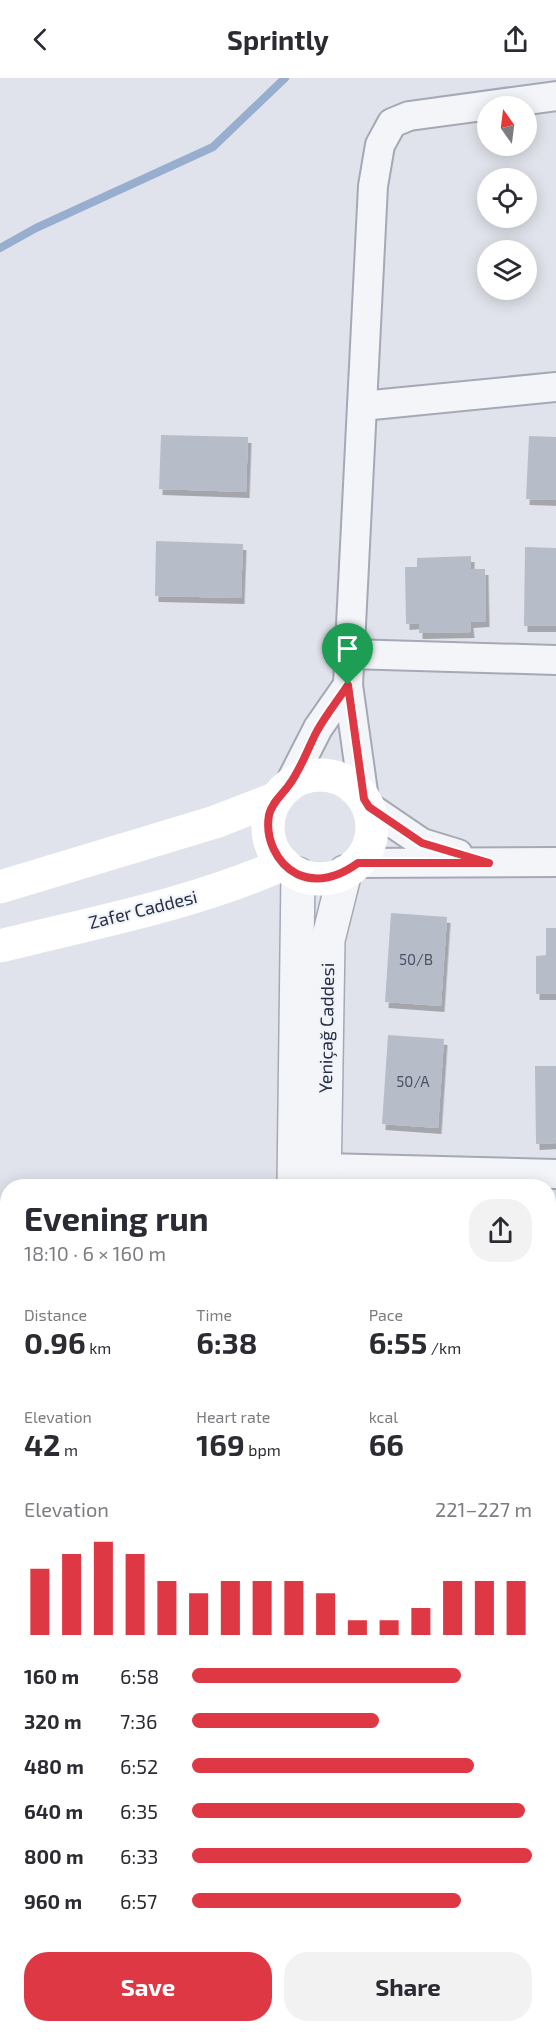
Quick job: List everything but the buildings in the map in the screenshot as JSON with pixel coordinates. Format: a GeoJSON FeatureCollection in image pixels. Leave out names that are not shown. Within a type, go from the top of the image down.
{"type":"FeatureCollection","features":[{"type":"Feature","properties":{"kind":"main road"},"geometry":{"type":"LineString","coordinates":[[0,886],[215,822],[283,791],[304,777],[321,775],[338,778],[353,786],[366,803],[372,822],[367,851],[351,868],[330,878],[313,878],[291,869],[273,849],[268,832],[270,814],[283,791]]}},
{"type":"Feature","properties":{"kind":"main road","name":"Zafer Caddesi"},"geometry":{"type":"LineString","coordinates":[[0,946],[187,900],[291,869]]}},
{"type":"Feature","properties":{"kind":"street"},"geometry":{"type":"LineString","coordinates":[[489,863],[422,843],[366,803],[348,685],[373,186],[380,144],[392,123],[409,116],[556,96]]}},
{"type":"Feature","properties":{"kind":"street"},"geometry":{"type":"LineString","coordinates":[[362,406],[556,387]]}},
{"type":"Feature","properties":{"kind":"street"},"geometry":{"type":"LineString","coordinates":[[349,654],[556,660]]}},
{"type":"Feature","properties":{"kind":"street"},"geometry":{"type":"LineString","coordinates":[[283,791],[318,728],[348,685]]}},
{"type":"Feature","properties":{"kind":"street"},"geometry":{"type":"LineString","coordinates":[[351,868],[556,862]]}},
{"type":"Feature","properties":{"kind":"street","name":"Yeniçağ Caddesi"},"geometry":{"type":"LineString","coordinates":[[324,1177],[328,940],[351,868]]}},
{"type":"Feature","properties":{"kind":"street","name":"Yeniçağ Caddesi"},"geometry":{"type":"LineString","coordinates":[[291,869],[294,1179]]}},
{"type":"Feature","properties":{"kind":"street"},"geometry":{"type":"LineString","coordinates":[[537,1179],[556,1174]]}},
{"type":"Feature","properties":{"kind":"street"},"geometry":{"type":"LineString","coordinates":[[324,1177],[463,1179]]}},
{"type":"Feature","properties":{"kind":"waterway"},"geometry":{"type":"LineString","coordinates":[[0,248],[36,228],[213,147],[285,78]]}},
{"type":"Feature","properties":{"kind":"route"},"geometry":{"type":"LineString","coordinates":[[348,685],[364,799],[369,807],[422,843],[489,863],[400,861],[358,863],[330,878],[313,878],[298,874],[284,864],[273,849],[268,832],[270,814],[277,798],[289,785],[318,728],[348,685]]}}]}
